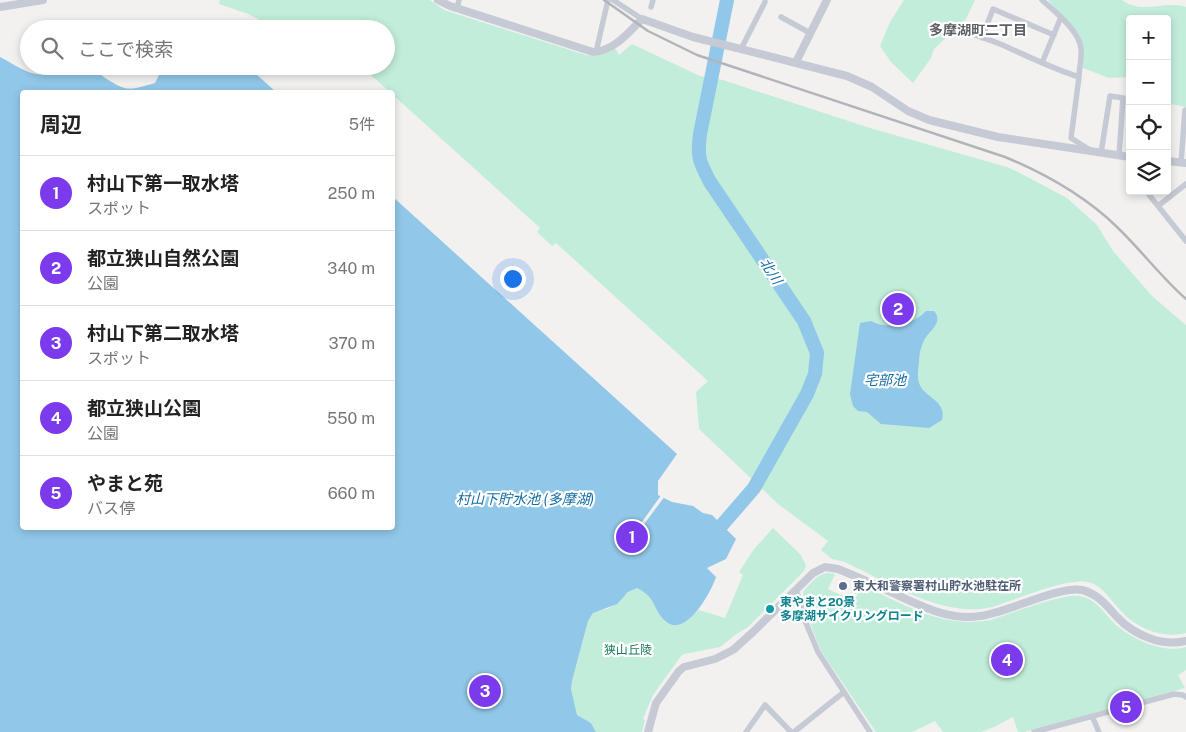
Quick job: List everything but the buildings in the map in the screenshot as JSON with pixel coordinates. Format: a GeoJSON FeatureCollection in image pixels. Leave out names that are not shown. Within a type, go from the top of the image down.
{"type":"FeatureCollection","features":[{"type":"Feature","properties":{"kind":"street"},"geometry":{"type":"LineString","coordinates":[[0,8],[43,0]]}},
{"type":"Feature","properties":{"kind":"street"},"geometry":{"type":"LineString","coordinates":[[438,0],[456,8],[596,52],[612,46],[642,19]]}},
{"type":"Feature","properties":{"kind":"street"},"geometry":{"type":"LineString","coordinates":[[456,8],[459,0]]}},
{"type":"Feature","properties":{"kind":"street"},"geometry":{"type":"LineString","coordinates":[[596,52],[608,0]]}},
{"type":"Feature","properties":{"kind":"street"},"geometry":{"type":"LineString","coordinates":[[614,0],[642,19],[724,45],[796,62],[861,81],[908,111],[929,120],[998,137],[1126,157]]}},
{"type":"Feature","properties":{"kind":"street"},"geometry":{"type":"LineString","coordinates":[[651,7],[653,0]]}},
{"type":"Feature","properties":{"kind":"street"},"geometry":{"type":"LineString","coordinates":[[796,62],[827,0]]}},
{"type":"Feature","properties":{"kind":"street"},"geometry":{"type":"LineString","coordinates":[[1042,0],[1061,17],[1077,38],[1081,48],[1071,138],[1090,149],[1090,152]]}},
{"type":"Feature","properties":{"kind":"street"},"geometry":{"type":"LineString","coordinates":[[741,49],[756,13],[766,2]]}},
{"type":"Feature","properties":{"kind":"street"},"geometry":{"type":"LineString","coordinates":[[982,38],[993,9],[1054,35]]}},
{"type":"Feature","properties":{"kind":"street"},"geometry":{"type":"LineString","coordinates":[[781,17],[810,32]]}},
{"type":"Feature","properties":{"kind":"street"},"geometry":{"type":"LineString","coordinates":[[1042,64],[1061,17]]}},
{"type":"Feature","properties":{"kind":"street"},"geometry":{"type":"LineString","coordinates":[[960,28],[1006,46],[1042,64],[1078,77]]}},
{"type":"Feature","properties":{"kind":"street"},"geometry":{"type":"LineString","coordinates":[[1101,153],[1110,96],[1123,98],[1119,156]]}},
{"type":"Feature","properties":{"kind":"street"},"geometry":{"type":"LineString","coordinates":[[1183,163],[1185,110]]}},
{"type":"Feature","properties":{"kind":"street"},"geometry":{"type":"LineString","coordinates":[[1158,206],[1186,184]]}},
{"type":"Feature","properties":{"kind":"street"},"geometry":{"type":"LineString","coordinates":[[1149,195],[1186,241]]}},
{"type":"Feature","properties":{"kind":"street"},"geometry":{"type":"LineString","coordinates":[[648,732],[659,698],[679,671],[684,667],[724,656],[733,650],[817,570],[830,566],[936,612],[950,616],[969,617],[996,613],[1064,591],[1080,590],[1095,595],[1123,623],[1145,636],[1167,643],[1186,641]]}},
{"type":"Feature","properties":{"kind":"street"},"geometry":{"type":"LineString","coordinates":[[795,590],[818,652],[870,732]]}},
{"type":"Feature","properties":{"kind":"street"},"geometry":{"type":"LineString","coordinates":[[746,732],[765,705],[792,732],[844,692]]}},
{"type":"Feature","properties":{"kind":"street"},"geometry":{"type":"LineString","coordinates":[[1034,732],[1174,694],[1186,697]]}},
{"type":"Feature","properties":{"kind":"street"},"geometry":{"type":"LineString","coordinates":[[1092,716],[1099,732]]}},
{"type":"Feature","properties":{"kind":"green space"},"geometry":{"type":"Polygon","coordinates":[[[220,0],[430,0],[444,10],[586,55],[595,56],[615,48],[619,55],[632,44],[700,76],[723,80],[870,128],[1007,167],[1067,198],[1097,225],[1113,251],[1152,296],[1186,325],[1186,633],[1168,635],[1151,631],[1135,623],[1117,607],[1102,589],[1092,583],[1078,582],[1053,586],[992,607],[974,609],[955,608],[917,596],[845,562],[832,559],[821,550],[828,541],[778,504],[699,429],[696,392],[708,381],[556,243],[552,246],[537,232],[540,228],[395,97],[395,90],[388,90],[371,75],[395,75],[395,20],[260,20],[219,4],[220,0]]]}},
{"type":"Feature","properties":{"kind":"green space"},"geometry":{"type":"Polygon","coordinates":[[[904,0],[975,0],[966,19],[934,49],[931,58],[913,83],[891,62],[880,46],[890,22],[904,0]]]}},
{"type":"Feature","properties":{"kind":"green space"},"geometry":{"type":"Polygon","coordinates":[[[1048,0],[1122,0],[1130,4],[1146,7],[1178,5],[1186,7],[1186,107],[1171,104],[1171,15],[1126,15],[1126,77],[1109,78],[1083,68],[1080,36],[1048,0]]]}},
{"type":"Feature","properties":{"kind":"green space","name":"狭山丘陵"},"geometry":{"type":"Polygon","coordinates":[[[773,528],[800,554],[806,565],[804,571],[748,627],[720,647],[681,656],[653,695],[643,719],[645,720],[642,732],[596,732],[591,723],[577,715],[571,689],[572,681],[588,621],[593,613],[613,606],[630,591],[637,588],[649,595],[661,616],[669,624],[682,623],[699,610],[725,618],[743,575],[739,572],[754,549],[773,528]]]}},
{"type":"Feature","properties":{"kind":"green space"},"geometry":{"type":"Polygon","coordinates":[[[828,573],[835,574],[828,589],[845,597],[847,593],[856,597],[862,585],[924,613],[956,621],[991,620],[1061,598],[1080,596],[1091,600],[1122,630],[1139,640],[1158,647],[1177,649],[1186,647],[1186,670],[1178,675],[1185,688],[1024,732],[1018,732],[1013,717],[981,732],[943,732],[935,721],[912,732],[876,732],[821,651],[810,623],[803,592],[817,577],[828,573]]]}},
{"type":"Feature","properties":{"kind":"water","name":"村山下貯水池 (多摩湖)"},"geometry":{"type":"Polygon","coordinates":[[[0,57],[20,68],[20,75],[101,75],[116,85],[127,88],[138,88],[155,83],[159,75],[257,75],[274,90],[20,90],[20,530],[395,530],[395,199],[677,454],[658,481],[658,495],[672,502],[693,506],[703,513],[712,515],[736,539],[726,559],[707,568],[716,577],[703,603],[688,620],[672,625],[664,620],[648,595],[637,588],[628,592],[617,604],[593,613],[588,621],[571,689],[577,715],[591,723],[596,732],[0,732],[0,57]]]}},
{"type":"Feature","properties":{"kind":"water","name":"宅部池"},"geometry":{"type":"Polygon","coordinates":[[[926,311],[934,311],[937,322],[922,346],[919,357],[918,378],[925,392],[941,408],[943,413],[942,420],[929,428],[881,424],[867,412],[858,411],[853,406],[850,394],[860,323],[871,321],[877,324],[900,325],[914,320],[926,311]]]}},
{"type":"Feature","properties":{"kind":"pier"},"geometry":{"type":"Polygon","coordinates":[[[662,494],[665,496],[636,535],[634,533],[662,494]]]}},
{"type":"Feature","properties":{"kind":"waterway","name":"北川"},"geometry":{"type":"LineString","coordinates":[[722,525],[754,488],[807,394],[815,374],[817,353],[804,321],[710,182],[700,159],[700,134],[727,0]]}},
{"type":"Feature","properties":{"kind":"railway"},"geometry":{"type":"LineString","coordinates":[[604,0],[648,31],[697,55],[1005,157],[1035,171],[1064,187],[1105,216],[1186,299]]}},
{"type":"Feature","properties":{"kind":"place","name":"都立狭山自然公園"},"geometry":{"type":"Point","coordinates":[898,309]}},
{"type":"Feature","properties":{"kind":"place","name":"村山下第一取水塔"},"geometry":{"type":"Point","coordinates":[632,537]}},
{"type":"Feature","properties":{"kind":"place","name":"東大和警察署村山貯水池駐在所"},"geometry":{"type":"Point","coordinates":[843,586]}},
{"type":"Feature","properties":{"kind":"place","name":"東やまと20景 多摩湖サイクリングロード"},"geometry":{"type":"Point","coordinates":[770,609]}},
{"type":"Feature","properties":{"kind":"place","name":"都立狭山公園"},"geometry":{"type":"Point","coordinates":[1007,660]}},
{"type":"Feature","properties":{"kind":"place","name":"村山下第二取水塔"},"geometry":{"type":"Point","coordinates":[485,691]}},
{"type":"Feature","properties":{"kind":"place","name":"やまと苑"},"geometry":{"type":"Point","coordinates":[1126,707]}},
{"type":"Feature","properties":{"kind":"district","name":"多摩湖町二丁目"},"geometry":{"type":"Point","coordinates":[978,30]}}]}
